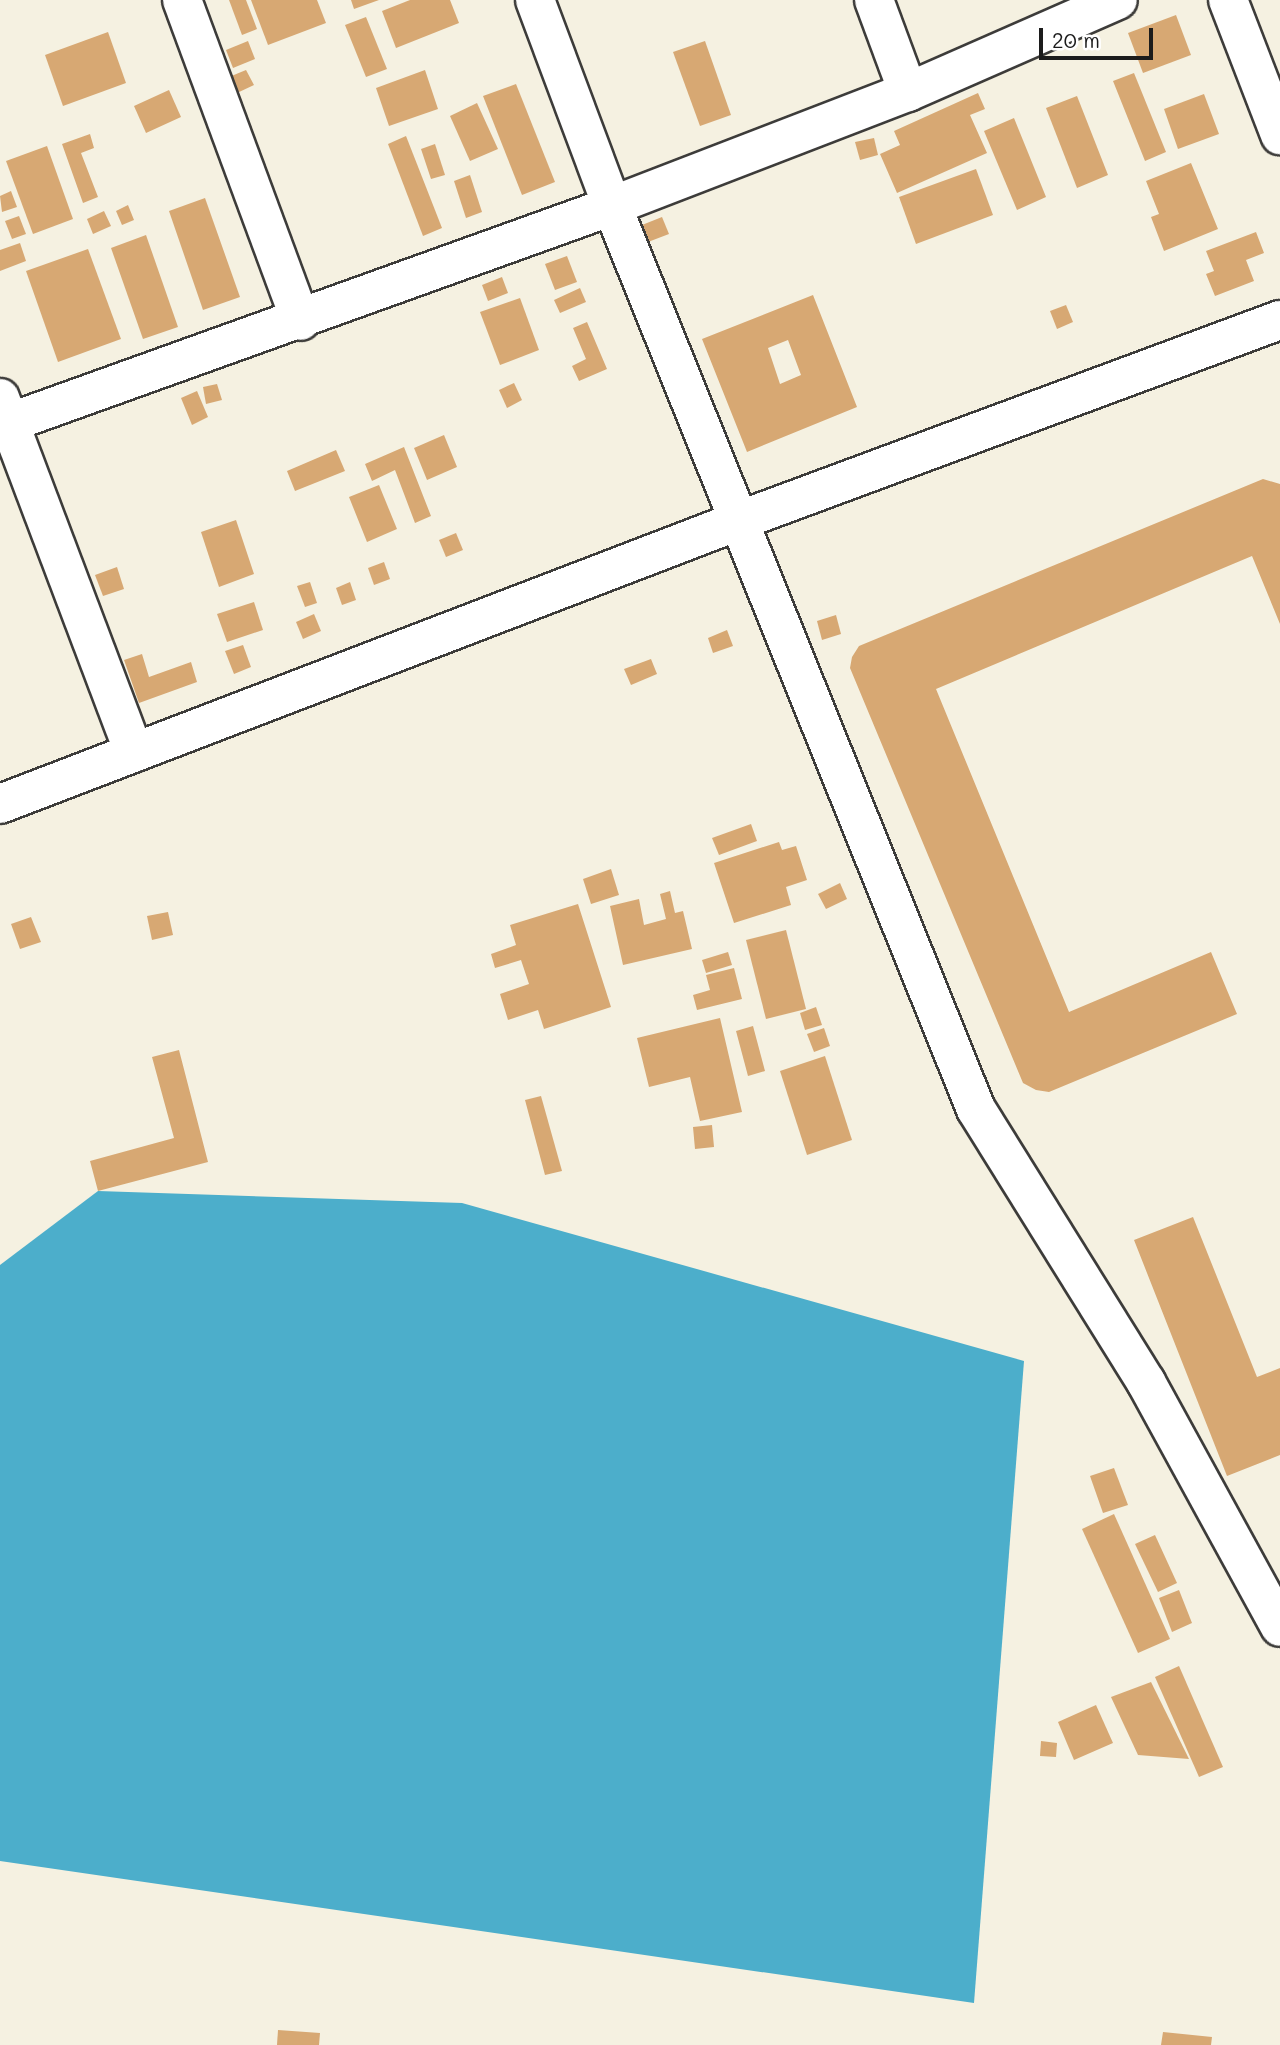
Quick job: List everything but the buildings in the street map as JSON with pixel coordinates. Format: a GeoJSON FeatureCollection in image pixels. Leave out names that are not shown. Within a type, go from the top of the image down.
{"type":"FeatureCollection","features":[{"type":"Feature","properties":{"kind":"street"},"geometry":{"type":"LineString","coordinates":[[182,0],[302,321]]}},
{"type":"Feature","properties":{"kind":"street"},"geometry":{"type":"LineString","coordinates":[[535,0],[612,206],[976,1109],[1146,1382],[1280,1627]]}},
{"type":"Feature","properties":{"kind":"street"},"geometry":{"type":"LineString","coordinates":[[874,0],[908,92]]}},
{"type":"Feature","properties":{"kind":"street"},"geometry":{"type":"LineString","coordinates":[[134,752],[3,416],[302,321],[612,206],[908,92],[1118,0]]}},
{"type":"Feature","properties":{"kind":"street"},"geometry":{"type":"LineString","coordinates":[[1228,0],[1280,135]]}},
{"type":"Feature","properties":{"kind":"street"},"geometry":{"type":"LineString","coordinates":[[0,804],[738,521],[1280,320]]}},
{"type":"Feature","properties":{"kind":"water"},"geometry":{"type":"Polygon","coordinates":[[[98,1191],[462,1203],[1024,1361],[974,2003],[0,1861],[0,1265],[98,1191]]]}}]}
